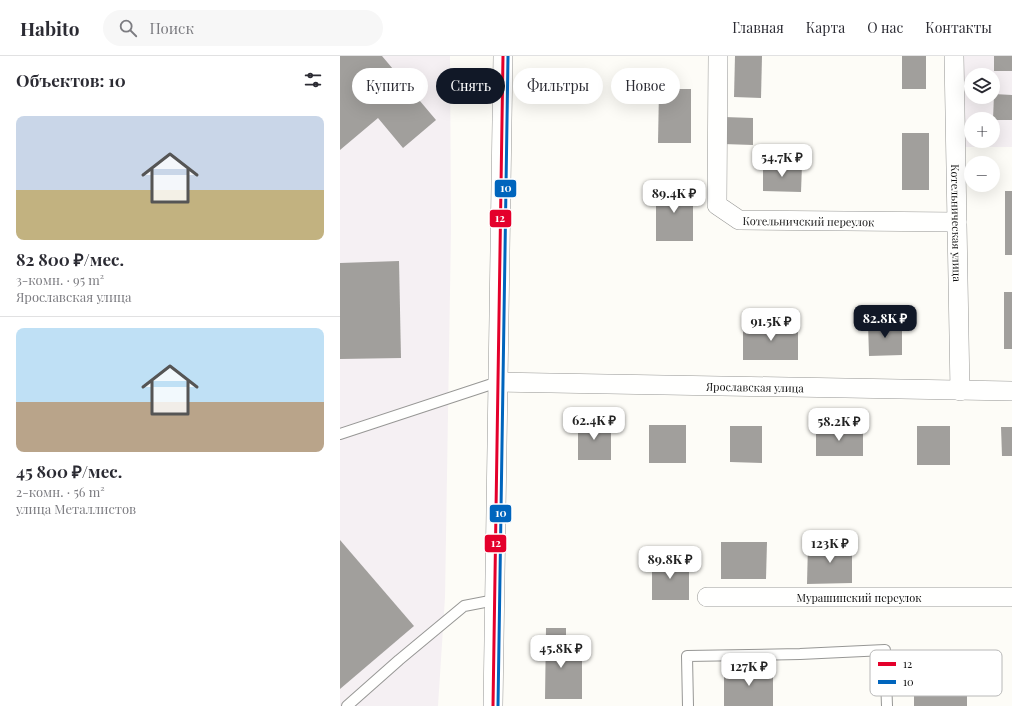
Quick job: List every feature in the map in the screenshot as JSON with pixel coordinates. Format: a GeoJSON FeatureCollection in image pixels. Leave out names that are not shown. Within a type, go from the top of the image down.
{"type":"FeatureCollection","features":[{"type":"Feature","properties":{"kind":"street"},"geometry":{"type":"LineString","coordinates":[[493,706],[503,56]]}},
{"type":"Feature","properties":{"kind":"street","name":"Котельничский переулок"},"geometry":{"type":"LineString","coordinates":[[718,56],[717,205],[728,213],[739,220],[957,222]]}},
{"type":"Feature","properties":{"kind":"street","name":"Котельническая улица"},"geometry":{"type":"LineString","coordinates":[[954,56],[960,390]]}},
{"type":"Feature","properties":{"kind":"street","name":"Ярославская улица"},"geometry":{"type":"LineString","coordinates":[[498,382],[1012,391]]}},
{"type":"Feature","properties":{"kind":"street","name":"Мурашинский переулок"},"geometry":{"type":"LineString","coordinates":[[707,597],[1012,597]]}},
{"type":"Feature","properties":{"kind":"lane"},"geometry":{"type":"LineString","coordinates":[[340,434],[498,382]]}},
{"type":"Feature","properties":{"kind":"lane"},"geometry":{"type":"LineString","coordinates":[[347,706],[464,606],[495,600]]}},
{"type":"Feature","properties":{"kind":"lane"},"geometry":{"type":"LineString","coordinates":[[688,706],[687,656],[800,654],[870,651]]}},
{"type":"Feature","properties":{"kind":"lane"},"geometry":{"type":"LineString","coordinates":[[887,696],[887,706]]}},
{"type":"Feature","properties":{"kind":"shaded area"},"geometry":{"type":"Polygon","coordinates":[[[340,56],[450,56],[450,68],[436,68],[436,104],[450,104],[451,230],[445,597],[438,706],[340,706],[340,56]]]}},
{"type":"Feature","properties":{"kind":"shaded area"},"geometry":{"type":"Polygon","coordinates":[[[958,56],[1012,56],[1012,147],[1000,147],[1000,112],[964,112],[964,147],[953,147],[958,56]]]}},
{"type":"Feature","properties":{"kind":"building"},"geometry":{"type":"Polygon","coordinates":[[[340,56],[382,56],[392,68],[352,68],[352,104],[422,104],[436,120],[403,148],[378,118],[340,150],[340,56]]]}},
{"type":"Feature","properties":{"kind":"building"},"geometry":{"type":"Polygon","coordinates":[[[735,56],[762,56],[761,98],[734,97],[735,56]]]}},
{"type":"Feature","properties":{"kind":"building"},"geometry":{"type":"Polygon","coordinates":[[[902,56],[926,56],[926,89],[902,89],[902,56]]]}},
{"type":"Feature","properties":{"kind":"building"},"geometry":{"type":"Polygon","coordinates":[[[994,56],[1012,56],[1012,71],[1000,71],[1000,68],[994,68],[994,56]]]}},
{"type":"Feature","properties":{"kind":"building"},"geometry":{"type":"Polygon","coordinates":[[[680,89],[691,89],[691,143],[658,143],[659,104],[680,104],[680,89]]]}},
{"type":"Feature","properties":{"kind":"building"},"geometry":{"type":"Polygon","coordinates":[[[1000,94],[1012,95],[1012,120],[1000,120],[1000,112],[993,112],[994,104],[1000,104],[1000,94]]]}},
{"type":"Feature","properties":{"kind":"building"},"geometry":{"type":"Polygon","coordinates":[[[724,117],[753,118],[753,145],[723,144],[724,117]]]}},
{"type":"Feature","properties":{"kind":"building"},"geometry":{"type":"Polygon","coordinates":[[[902,133],[929,133],[929,190],[902,190],[902,133]]]}},
{"type":"Feature","properties":{"kind":"building"},"geometry":{"type":"Polygon","coordinates":[[[763,164],[802,165],[801,192],[763,191],[763,164]]]}},
{"type":"Feature","properties":{"kind":"building"},"geometry":{"type":"Polygon","coordinates":[[[656,186],[693,186],[693,241],[656,241],[656,186]]]}},
{"type":"Feature","properties":{"kind":"building"},"geometry":{"type":"Polygon","coordinates":[[[1005,191],[1012,191],[1012,255],[1005,255],[1005,191]]]}},
{"type":"Feature","properties":{"kind":"building"},"geometry":{"type":"Polygon","coordinates":[[[399,261],[401,358],[340,359],[340,263],[399,261]]]}},
{"type":"Feature","properties":{"kind":"building"},"geometry":{"type":"Polygon","coordinates":[[[1004,292],[1012,292],[1012,349],[1004,349],[1004,292]]]}},
{"type":"Feature","properties":{"kind":"building"},"geometry":{"type":"Polygon","coordinates":[[[902,322],[902,355],[869,356],[868,323],[902,322]]]}},
{"type":"Feature","properties":{"kind":"building"},"geometry":{"type":"Polygon","coordinates":[[[798,323],[798,360],[743,360],[743,324],[798,323]]]}},
{"type":"Feature","properties":{"kind":"building"},"geometry":{"type":"Polygon","coordinates":[[[578,422],[611,422],[611,460],[578,460],[578,422]]]}},
{"type":"Feature","properties":{"kind":"building"},"geometry":{"type":"Polygon","coordinates":[[[649,425],[686,425],[686,463],[649,463],[649,425]]]}},
{"type":"Feature","properties":{"kind":"building"},"geometry":{"type":"Polygon","coordinates":[[[730,426],[762,426],[762,463],[730,462],[730,426]]]}},
{"type":"Feature","properties":{"kind":"building"},"geometry":{"type":"Polygon","coordinates":[[[917,426],[950,426],[950,465],[917,465],[917,426]]]}},
{"type":"Feature","properties":{"kind":"building"},"geometry":{"type":"Polygon","coordinates":[[[816,427],[863,428],[863,456],[816,456],[816,427]]]}},
{"type":"Feature","properties":{"kind":"building"},"geometry":{"type":"Polygon","coordinates":[[[1001,427],[1012,427],[1012,456],[1002,456],[1001,427]]]}},
{"type":"Feature","properties":{"kind":"building"},"geometry":{"type":"Polygon","coordinates":[[[340,540],[414,626],[340,689],[340,540]]]}},
{"type":"Feature","properties":{"kind":"building"},"geometry":{"type":"Polygon","coordinates":[[[721,542],[767,542],[766,579],[721,579],[721,542]]]}},
{"type":"Feature","properties":{"kind":"building"},"geometry":{"type":"Polygon","coordinates":[[[852,543],[852,583],[807,584],[808,544],[852,543]]]}},
{"type":"Feature","properties":{"kind":"building"},"geometry":{"type":"Polygon","coordinates":[[[652,560],[689,560],[689,600],[652,600],[652,560]]]}},
{"type":"Feature","properties":{"kind":"building"},"geometry":{"type":"Polygon","coordinates":[[[546,628],[566,628],[566,660],[582,660],[582,699],[545,699],[546,628]]]}},
{"type":"Feature","properties":{"kind":"building"},"geometry":{"type":"Polygon","coordinates":[[[773,666],[773,706],[724,706],[724,669],[773,666]]]}},
{"type":"Feature","properties":{"kind":"building"},"geometry":{"type":"Polygon","coordinates":[[[914,696],[967,696],[967,706],[914,706],[914,696]]]}},
{"type":"Feature","properties":{"kind":"transit line","name":"12"},"geometry":{"type":"LineString","coordinates":[[493,706],[503,56]]}},
{"type":"Feature","properties":{"kind":"transit line","name":"10"},"geometry":{"type":"LineString","coordinates":[[498,706],[508,56]]}}]}
